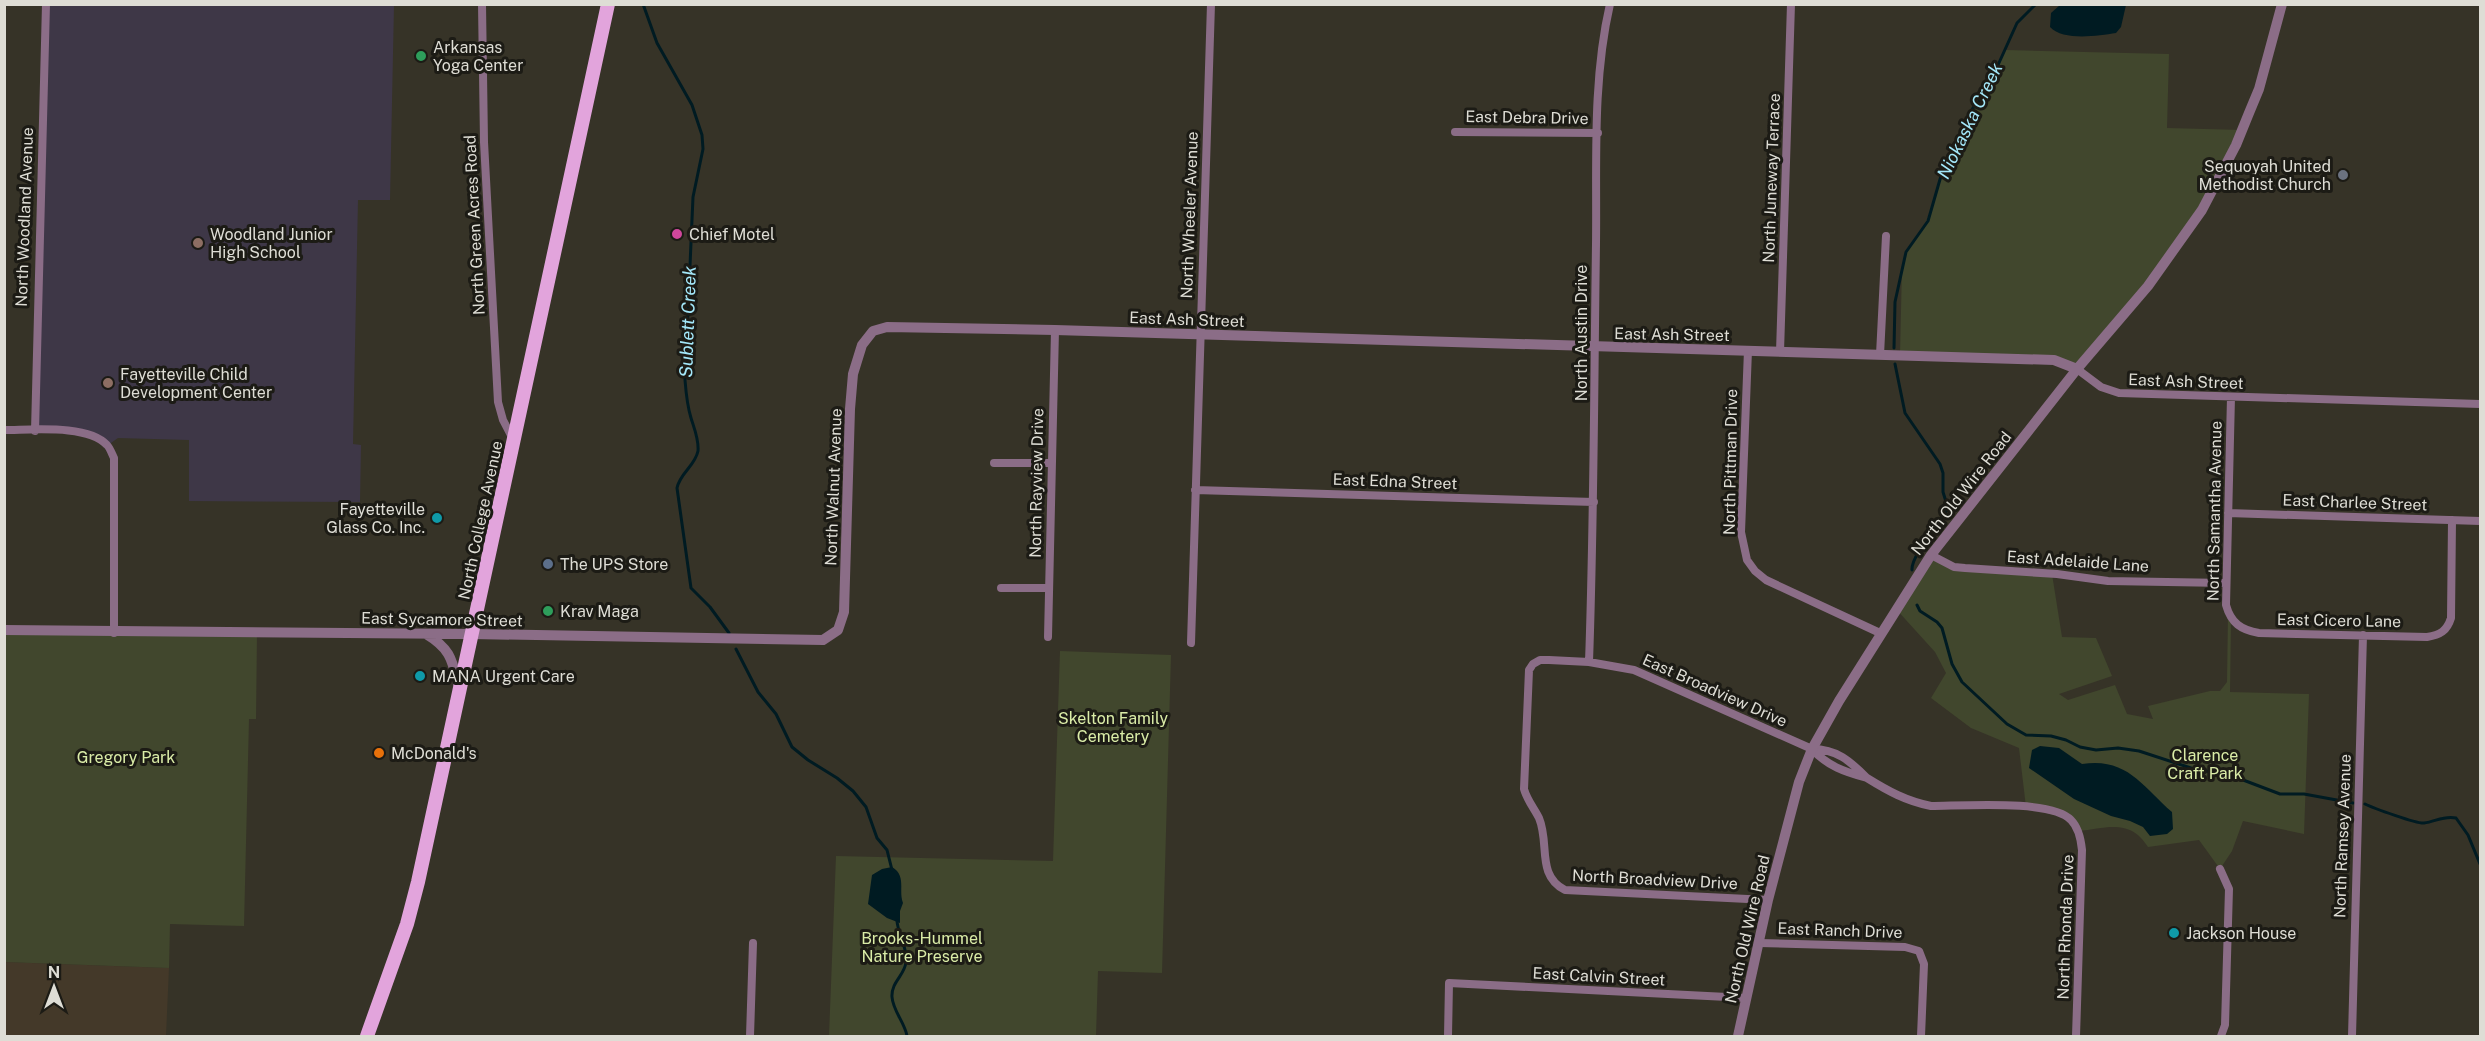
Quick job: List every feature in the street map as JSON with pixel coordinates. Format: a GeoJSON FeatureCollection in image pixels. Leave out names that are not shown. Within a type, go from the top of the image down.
{"type":"FeatureCollection","features":[{"type":"Feature","properties":{"kind":"main road","name":"North College Avenue"},"geometry":{"type":"LineString","coordinates":[[367,1036],[407,924],[460,690],[608,4]]}},
{"type":"Feature","properties":{"kind":"street","name":"North Woodland Avenue"},"geometry":{"type":"LineString","coordinates":[[35,430],[46,4]]}},
{"type":"Feature","properties":{"kind":"street","name":"North Green Acres Road"},"geometry":{"type":"LineString","coordinates":[[482,4],[484,142],[498,402],[503,420],[514,441]]}},
{"type":"Feature","properties":{"kind":"street","name":"North Wheeler Avenue"},"geometry":{"type":"LineString","coordinates":[[1191,643],[1211,4]]}},
{"type":"Feature","properties":{"kind":"street","name":"North Austin Drive"},"geometry":{"type":"LineString","coordinates":[[1589,662],[1594,502],[1598,133],[1601,51],[1610,4]]}},
{"type":"Feature","properties":{"kind":"street","name":"North Juneway Terrace"},"geometry":{"type":"LineString","coordinates":[[1780,352],[1791,4]]}},
{"type":"Feature","properties":{"kind":"street","name":"North Old Wire Road"},"geometry":{"type":"LineString","coordinates":[[1738,1036],[1768,900],[1799,782],[1812,749],[1881,633],[1931,555],[2077,369],[2148,286],[2202,210],[2236,145],[2259,89],[2282,4]]}},
{"type":"Feature","properties":{"kind":"street","name":"East Debra Drive"},"geometry":{"type":"LineString","coordinates":[[1455,132],[1598,133]]}},
{"type":"Feature","properties":{"kind":"street"},"geometry":{"type":"LineString","coordinates":[[1880,355],[1886,236]]}},
{"type":"Feature","properties":{"kind":"street","name":"East Ash Street"},"geometry":{"type":"LineString","coordinates":[[862,345],[873,331],[887,327],[1200,334],[1596,348],[1748,350],[2054,360],[2077,369],[2101,387],[2119,393],[2481,404]]}},
{"type":"Feature","properties":{"kind":"street","name":"North Rayview Drive"},"geometry":{"type":"LineString","coordinates":[[1048,637],[1055,330]]}},
{"type":"Feature","properties":{"kind":"street","name":"North Walnut Avenue"},"geometry":{"type":"LineString","coordinates":[[838,630],[844,612],[850,409],[853,374],[862,345]]}},
{"type":"Feature","properties":{"kind":"street","name":"North Pittman Drive"},"geometry":{"type":"LineString","coordinates":[[1748,350],[1741,513],[1743,548],[1747,560],[1766,580],[1881,633]]}},
{"type":"Feature","properties":{"kind":"street","name":"North Samantha Avenue"},"geometry":{"type":"LineString","coordinates":[[2230,397],[2226,604],[2234,622]]}},
{"type":"Feature","properties":{"kind":"street"},"geometry":{"type":"LineString","coordinates":[[4,430],[75,432],[94,435],[108,445],[114,458],[114,633]]}},
{"type":"Feature","properties":{"kind":"street"},"geometry":{"type":"LineString","coordinates":[[994,463],[1052,463]]}},
{"type":"Feature","properties":{"kind":"street","name":"East Edna Street"},"geometry":{"type":"LineString","coordinates":[[1195,490],[1594,502]]}},
{"type":"Feature","properties":{"kind":"street","name":"East Charlee Street"},"geometry":{"type":"LineString","coordinates":[[2228,513],[2481,521]]}},
{"type":"Feature","properties":{"kind":"street","name":"East Cicero Lane"},"geometry":{"type":"LineString","coordinates":[[2234,622],[2248,631],[2259,633],[2427,637],[2444,631],[2451,618],[2452,520]]}},
{"type":"Feature","properties":{"kind":"street","name":"East Adelaide Lane"},"geometry":{"type":"LineString","coordinates":[[1931,555],[1954,567],[2056,574],[2108,581],[2226,583]]}},
{"type":"Feature","properties":{"kind":"street"},"geometry":{"type":"LineString","coordinates":[[1001,588],[1049,588]]}},
{"type":"Feature","properties":{"kind":"street","name":"East Sycamore Street"},"geometry":{"type":"LineString","coordinates":[[4,630],[823,640],[838,630]]}},
{"type":"Feature","properties":{"kind":"street"},"geometry":{"type":"LineString","coordinates":[[426,634],[445,646],[460,690]]}},
{"type":"Feature","properties":{"kind":"street","name":"North Ramsey Avenue"},"geometry":{"type":"LineString","coordinates":[[2352,1036],[2363,635]]}},
{"type":"Feature","properties":{"kind":"street","name":"East Broadview Drive"},"geometry":{"type":"LineString","coordinates":[[1533,664],[1540,660],[1589,662],[1634,670],[1812,749],[1821,760],[1845,772],[1867,778],[1894,795],[1918,803],[1931,806],[2040,807],[2058,811],[2072,820]]}},
{"type":"Feature","properties":{"kind":"street","name":"North Broadview Drive"},"geometry":{"type":"LineString","coordinates":[[1533,664],[1527,680],[1524,789],[1539,819],[1545,865],[1555,885],[1564,891],[1768,900]]}},
{"type":"Feature","properties":{"kind":"street","name":"North Rhonda Drive"},"geometry":{"type":"LineString","coordinates":[[2072,820],[2080,835],[2082,850],[2076,1036]]}},
{"type":"Feature","properties":{"kind":"street"},"geometry":{"type":"LineString","coordinates":[[2220,869],[2229,889],[2225,1025],[2221,1036]]}},
{"type":"Feature","properties":{"kind":"street"},"geometry":{"type":"LineString","coordinates":[[750,1036],[753,943]]}},
{"type":"Feature","properties":{"kind":"street","name":"East Ranch Drive"},"geometry":{"type":"LineString","coordinates":[[1759,943],[1905,947],[1919,951],[1924,964],[1921,1036]]}},
{"type":"Feature","properties":{"kind":"street","name":"East Calvin Street"},"geometry":{"type":"LineString","coordinates":[[1448,1036],[1449,984],[1747,998]]}},
{"type":"Feature","properties":{"kind":"shaded area","name":"Woodland Junior High School"},"geometry":{"type":"Polygon","coordinates":[[[46,5],[394,5],[390,200],[358,200],[353,444],[361,445],[360,502],[189,501],[189,440],[118,438],[108,445],[94,435],[35,431],[46,5]]]}},
{"type":"Feature","properties":{"kind":"shaded area"},"geometry":{"type":"Polygon","coordinates":[[[5,962],[169,968],[166,1036],[5,1036],[5,962]]]}},
{"type":"Feature","properties":{"kind":"green space"},"geometry":{"type":"Polygon","coordinates":[[[2006,50],[2169,54],[2167,128],[2242,130],[2202,210],[2077,369],[2053,360],[1900,355],[1902,266],[1906,252],[1925,226],[1943,169],[1973,108],[1984,96],[2006,50]]]}},
{"type":"Feature","properties":{"kind":"green space","name":"Clarence Craft Park"},"geometry":{"type":"Polygon","coordinates":[[[1931,555],[1954,567],[2052,574],[2062,637],[2096,638],[2112,676],[2059,694],[2068,700],[2115,685],[2127,714],[2153,719],[2148,706],[2210,691],[2220,691],[2227,682],[2228,614],[2231,619],[2230,692],[2309,694],[2304,834],[2243,821],[2232,851],[2220,869],[2199,840],[2148,847],[2141,838],[2126,828],[2108,827],[2078,831],[2071,820],[2026,807],[2019,748],[1971,728],[1931,698],[1946,673],[1935,652],[1896,609],[1931,555]]]}},
{"type":"Feature","properties":{"kind":"green space","name":"Gregory Park"},"geometry":{"type":"Polygon","coordinates":[[[5,630],[257,633],[256,719],[249,719],[244,926],[170,924],[169,968],[5,962],[5,630]]]}},
{"type":"Feature","properties":{"kind":"green space","name":"Brooks-Hummel Nature Preserve"},"geometry":{"type":"Polygon","coordinates":[[[1060,651],[1171,655],[1162,973],[1098,971],[1096,1036],[829,1036],[836,856],[1053,861],[1060,651]]]}},
{"type":"Feature","properties":{"kind":"water"},"geometry":{"type":"Polygon","coordinates":[[[2060,5],[2126,5],[2121,27],[2116,33],[2072,36],[2050,27],[2051,13],[2060,5]]]}},
{"type":"Feature","properties":{"kind":"water"},"geometry":{"type":"Polygon","coordinates":[[[2040,746],[2059,748],[2082,764],[2098,763],[2122,769],[2133,776],[2172,812],[2173,829],[2167,834],[2150,836],[2143,827],[2111,816],[2074,799],[2029,768],[2032,750],[2040,746]]]}},
{"type":"Feature","properties":{"kind":"water"},"geometry":{"type":"Polygon","coordinates":[[[892,867],[901,879],[903,903],[900,923],[887,918],[868,904],[872,875],[882,869],[892,867]]]}},
{"type":"Feature","properties":{"kind":"waterway","name":"Sublett Creek"},"geometry":{"type":"LineString","coordinates":[[643,4],[657,43],[692,105],[702,135],[703,149],[693,197],[685,380],[698,451],[677,488],[691,588],[710,607],[729,633]]}},
{"type":"Feature","properties":{"kind":"waterway","name":"Niokaska Creek"},"geometry":{"type":"LineString","coordinates":[[1894,348],[1895,302],[1906,252],[1928,221],[1943,169],[1973,108],[1984,96],[2017,23],[2036,4]]}},
{"type":"Feature","properties":{"kind":"waterway","name":"Niokaska Creek"},"geometry":{"type":"LineString","coordinates":[[1895,364],[1905,413],[1940,464],[1943,473],[1943,492],[1948,508],[1916,556],[1912,570]]}},
{"type":"Feature","properties":{"kind":"waterway","name":"Niokaska Creek"},"geometry":{"type":"LineString","coordinates":[[1917,605],[1920,611],[1942,628],[1952,664],[1962,682],[2007,724],[2026,735],[2051,736],[2080,747],[2096,750],[2118,748],[2139,751],[2194,769],[2230,775],[2280,794],[2304,794],[2353,803]]}},
{"type":"Feature","properties":{"kind":"waterway","name":"Sublett Creek"},"geometry":{"type":"LineString","coordinates":[[736,649],[758,692],[776,714],[792,747],[837,778],[853,791],[866,807],[877,838],[887,850],[892,870]]}},
{"type":"Feature","properties":{"kind":"waterway","name":"Niokaska Creek"},"geometry":{"type":"LineString","coordinates":[[2365,804],[2420,823],[2447,817],[2456,818],[2468,835],[2480,864]]}},
{"type":"Feature","properties":{"kind":"waterway","name":"Sublett Creek"},"geometry":{"type":"LineString","coordinates":[[897,921],[906,952],[906,962],[894,987],[892,997],[907,1036]]}},
{"type":"Feature","properties":{"kind":"place","name":"Arkansas Yoga Center"},"geometry":{"type":"Point","coordinates":[421,56]}},
{"type":"Feature","properties":{"kind":"place","name":"Sequoyah United Methodist Church"},"geometry":{"type":"Point","coordinates":[2343,175]}},
{"type":"Feature","properties":{"kind":"place","name":"Chief Motel"},"geometry":{"type":"Point","coordinates":[677,234]}},
{"type":"Feature","properties":{"kind":"place","name":"Woodland Junior High School"},"geometry":{"type":"Point","coordinates":[198,243]}},
{"type":"Feature","properties":{"kind":"place","name":"Fayetteville Child Development Center"},"geometry":{"type":"Point","coordinates":[108,383]}},
{"type":"Feature","properties":{"kind":"place","name":"Fayetteville Glass Co. Inc."},"geometry":{"type":"Point","coordinates":[437,518]}},
{"type":"Feature","properties":{"kind":"place","name":"The UPS Store"},"geometry":{"type":"Point","coordinates":[548,564]}},
{"type":"Feature","properties":{"kind":"place","name":"Krav Maga"},"geometry":{"type":"Point","coordinates":[548,611]}},
{"type":"Feature","properties":{"kind":"place","name":"MANA Urgent Care"},"geometry":{"type":"Point","coordinates":[420,676]}},
{"type":"Feature","properties":{"kind":"place","name":"McDonald's"},"geometry":{"type":"Point","coordinates":[379,753]}},
{"type":"Feature","properties":{"kind":"place","name":"Jackson House"},"geometry":{"type":"Point","coordinates":[2174,933]}},
{"type":"Feature","properties":{"kind":"park label","name":"Skelton Family Cemetery"},"geometry":{"type":"Point","coordinates":[1113,727]}}]}
